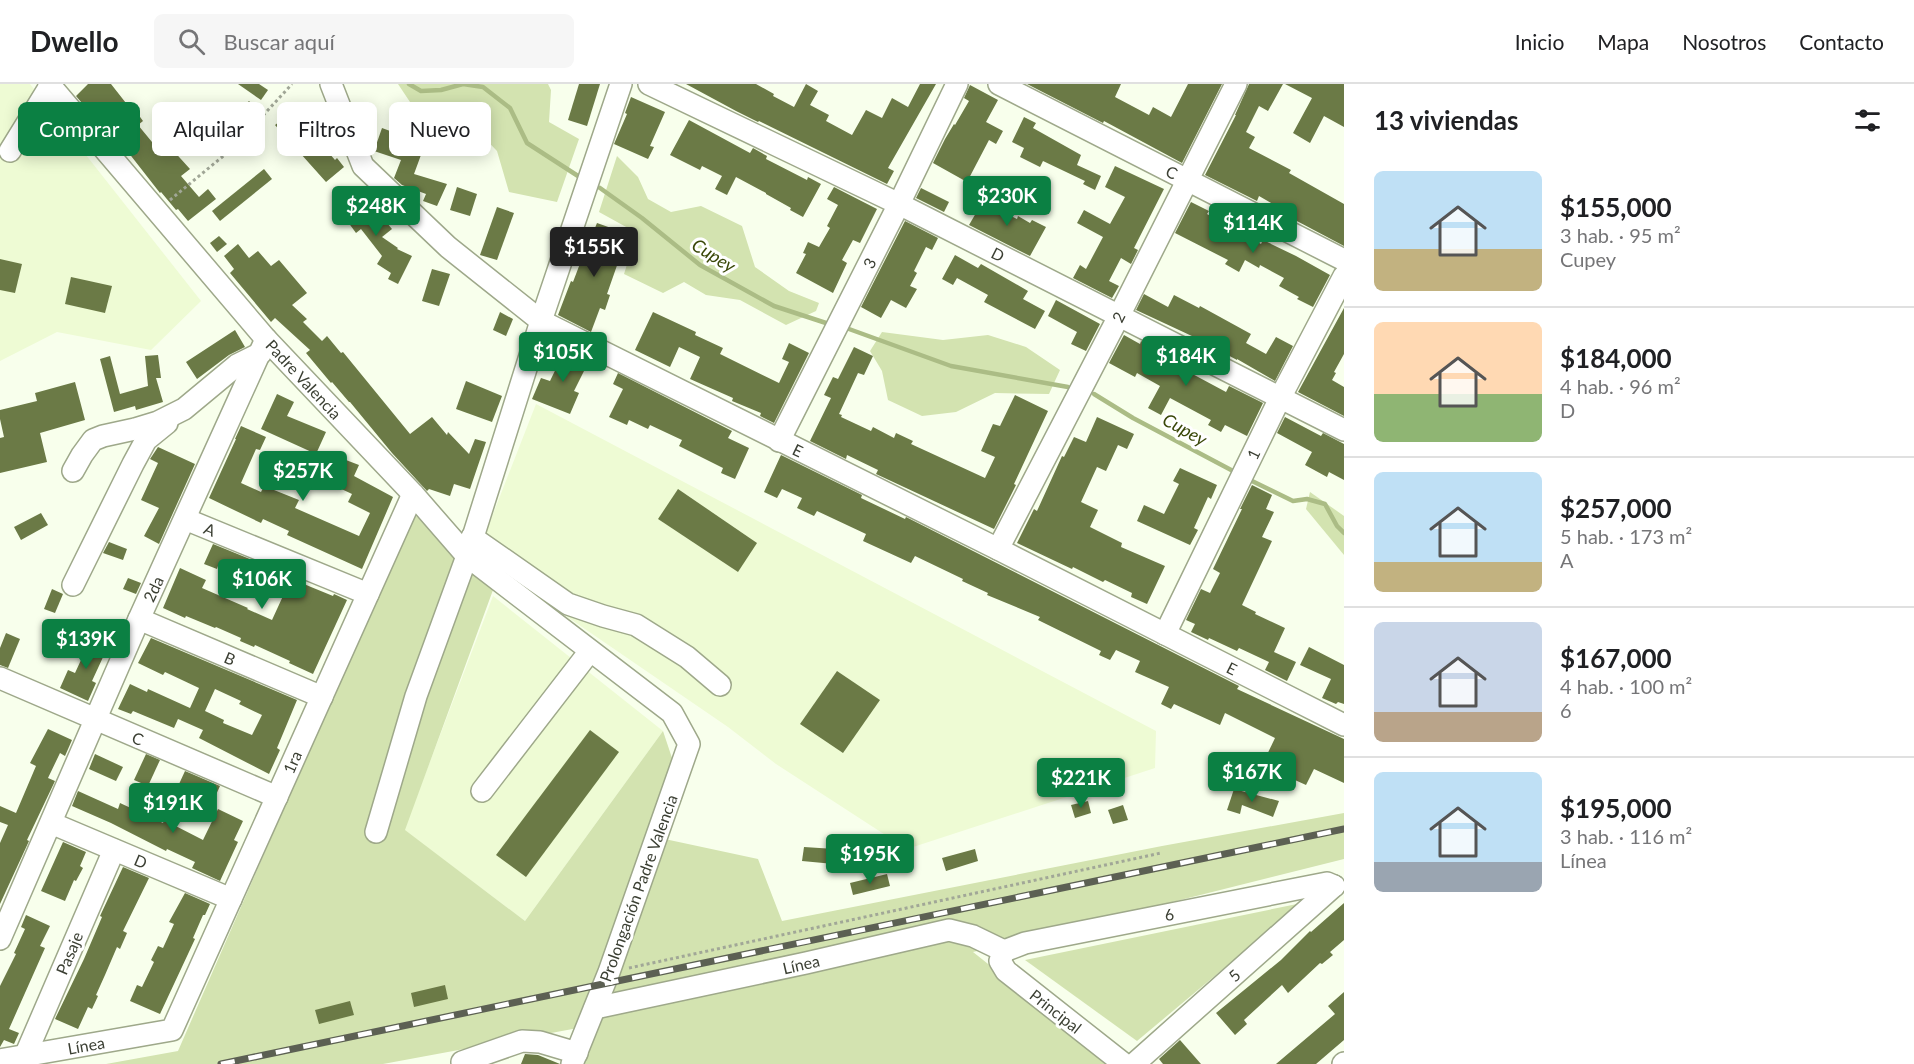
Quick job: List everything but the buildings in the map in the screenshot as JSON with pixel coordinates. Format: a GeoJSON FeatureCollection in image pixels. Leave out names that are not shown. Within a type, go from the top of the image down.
{"type":"FeatureCollection","features":[{"type":"Feature","properties":{"kind":"street","name":"E"},"geometry":{"type":"LineString","coordinates":[[332,84],[363,166],[448,247],[542,321],[1344,725]]}},
{"type":"Feature","properties":{"kind":"street"},"geometry":{"type":"LineString","coordinates":[[376,832],[416,696],[470,546],[621,84]]}},
{"type":"Feature","properties":{"kind":"street","name":"D"},"geometry":{"type":"LineString","coordinates":[[649,84],[899,204],[1344,429]]}},
{"type":"Feature","properties":{"kind":"street","name":"3"},"geometry":{"type":"LineString","coordinates":[[779,441],[957,84]]}},
{"type":"Feature","properties":{"kind":"street","name":"C"},"geometry":{"type":"LineString","coordinates":[[999,84],[1344,260]]}},
{"type":"Feature","properties":{"kind":"street","name":"2"},"geometry":{"type":"LineString","coordinates":[[998,549],[1236,84]]}},
{"type":"Feature","properties":{"kind":"street","name":"Padre Valencia"},"geometry":{"type":"LineString","coordinates":[[58,88],[263,346],[413,494],[433,518],[470,546],[591,651],[672,713]]}},
{"type":"Feature","properties":{"kind":"street"},"geometry":{"type":"LineString","coordinates":[[10,151],[58,88]]}},
{"type":"Feature","properties":{"kind":"street","name":"1"},"geometry":{"type":"LineString","coordinates":[[1165,634],[1280,398],[1344,276]]}},
{"type":"Feature","properties":{"kind":"street"},"geometry":{"type":"LineString","coordinates":[[73,585],[146,440],[263,346]]}},
{"type":"Feature","properties":{"kind":"street","name":"2da"},"geometry":{"type":"LineString","coordinates":[[0,939],[95,719],[263,346]]}},
{"type":"Feature","properties":{"kind":"street"},"geometry":{"type":"LineString","coordinates":[[73,471],[81,455],[93,440],[103,435],[158,422],[184,409]]}},
{"type":"Feature","properties":{"kind":"street","name":"1ra"},"geometry":{"type":"LineString","coordinates":[[172,1030],[413,494]]}},
{"type":"Feature","properties":{"kind":"street"},"geometry":{"type":"LineString","coordinates":[[433,518],[459,525],[467,524],[480,514]]}},
{"type":"Feature","properties":{"kind":"street","name":"A"},"geometry":{"type":"LineString","coordinates":[[185,519],[368,594]]}},
{"type":"Feature","properties":{"kind":"street"},"geometry":{"type":"LineString","coordinates":[[470,546],[568,604],[636,624],[687,657],[720,685]]}},
{"type":"Feature","properties":{"kind":"street","name":"B"},"geometry":{"type":"LineString","coordinates":[[139,620],[322,697]]}},
{"type":"Feature","properties":{"kind":"street"},"geometry":{"type":"LineString","coordinates":[[482,791],[591,651]]}},
{"type":"Feature","properties":{"kind":"street","name":"C"},"geometry":{"type":"LineString","coordinates":[[0,678],[277,797]]}},
{"type":"Feature","properties":{"kind":"street","name":"Prolongación Padre Valencia"},"geometry":{"type":"LineString","coordinates":[[575,1058],[609,972],[689,744],[672,713]]}},
{"type":"Feature","properties":{"kind":"street","name":"D"},"geometry":{"type":"LineString","coordinates":[[51,823],[231,899]]}},
{"type":"Feature","properties":{"kind":"street","name":"Pasaje"},"geometry":{"type":"LineString","coordinates":[[25,1056],[114,850]]}},
{"type":"Feature","properties":{"kind":"street","name":"6"},"geometry":{"type":"LineString","coordinates":[[1004,951],[1025,943],[1304,887],[1327,883],[1339,891]]}},
{"type":"Feature","properties":{"kind":"street","name":"5"},"geometry":{"type":"LineString","coordinates":[[1134,1064],[1339,891]]}},
{"type":"Feature","properties":{"kind":"street","name":"Línea"},"geometry":{"type":"LineString","coordinates":[[595,1008],[949,930],[973,936],[1004,951]]}},
{"type":"Feature","properties":{"kind":"street","name":"Principal"},"geometry":{"type":"LineString","coordinates":[[1004,951],[1000,961],[1006,971],[1124,1064]]}},
{"type":"Feature","properties":{"kind":"street","name":"Línea"},"geometry":{"type":"LineString","coordinates":[[0,1060],[172,1030]]}},
{"type":"Feature","properties":{"kind":"street"},"geometry":{"type":"LineString","coordinates":[[462,1062],[522,1041],[540,1042],[575,1058]]}},
{"type":"Feature","properties":{"kind":"path"},"geometry":{"type":"LineString","coordinates":[[157,211],[233,148],[292,84]]}},
{"type":"Feature","properties":{"kind":"path"},"geometry":{"type":"LineString","coordinates":[[609,972],[1161,853]]}},
{"type":"Feature","properties":{"kind":"shaded area"},"geometry":{"type":"Polygon","coordinates":[[[0,84],[30,84],[44,102],[18,102],[18,156],[87,156],[201,301],[151,350],[57,332],[0,361],[0,84]]]}},
{"type":"Feature","properties":{"kind":"shaded area"},"geometry":{"type":"Polygon","coordinates":[[[398,84],[548,84],[551,90],[549,122],[579,139],[557,202],[509,192],[497,151],[491,145],[491,102],[410,102],[398,84]]]}},
{"type":"Feature","properties":{"kind":"shaded area"},"geometry":{"type":"Polygon","coordinates":[[[617,156],[638,177],[648,199],[671,212],[701,206],[742,226],[755,267],[789,291],[819,303],[816,311],[786,325],[740,300],[706,295],[684,282],[663,293],[624,274],[637,233],[599,212],[617,156]]]}},
{"type":"Feature","properties":{"kind":"shaded area"},"geometry":{"type":"Polygon","coordinates":[[[882,332],[943,340],[988,335],[1026,347],[1060,370],[1049,394],[995,393],[956,412],[922,416],[888,400],[882,371],[870,351],[882,332]]]}},
{"type":"Feature","properties":{"kind":"shaded area"},"geometry":{"type":"Polygon","coordinates":[[[536,404],[1156,731],[1155,768],[907,849],[776,764],[728,727],[477,555],[536,404]]]}},
{"type":"Feature","properties":{"kind":"shaded area"},"geometry":{"type":"Polygon","coordinates":[[[1310,492],[1344,516],[1344,555],[1306,509],[1310,492]]]}},
{"type":"Feature","properties":{"kind":"shaded area"},"geometry":{"type":"Polygon","coordinates":[[[413,513],[493,590],[405,830],[525,921],[663,731],[672,758],[646,835],[758,859],[782,921],[1162,846],[1344,813],[1344,859],[973,952],[1114,1064],[565,1064],[578,1028],[383,1064],[106,1064],[178,1051],[413,513]]]}},
{"type":"Feature","properties":{"kind":"shaded area"},"geometry":{"type":"Polygon","coordinates":[[[493,596],[663,731],[525,921],[404,830],[493,596]]]}},
{"type":"Feature","properties":{"kind":"shaded area"},"geometry":{"type":"Polygon","coordinates":[[[1302,903],[1137,1041],[1025,960],[1302,903]]]}},
{"type":"Feature","properties":{"kind":"waterway","name":"Cupey"},"geometry":{"type":"LineString","coordinates":[[409,84],[421,91],[441,90],[463,84],[483,87],[510,108],[527,143],[578,176]]}},
{"type":"Feature","properties":{"kind":"waterway","name":"Cupey"},"geometry":{"type":"LineString","coordinates":[[600,188],[642,218],[700,265],[774,306],[826,323]]}},
{"type":"Feature","properties":{"kind":"waterway","name":"Cupey"},"geometry":{"type":"LineString","coordinates":[[849,329],[951,366],[1068,387]]}},
{"type":"Feature","properties":{"kind":"waterway","name":"Cupey"},"geometry":{"type":"LineString","coordinates":[[1094,394],[1133,418],[1233,471]]}},
{"type":"Feature","properties":{"kind":"waterway","name":"Cupey"},"geometry":{"type":"LineString","coordinates":[[1252,481],[1293,501],[1307,499],[1325,504],[1337,526],[1344,533]]}},
{"type":"Feature","properties":{"kind":"railway"},"geometry":{"type":"LineString","coordinates":[[221,1064],[1344,829]]}}]}
